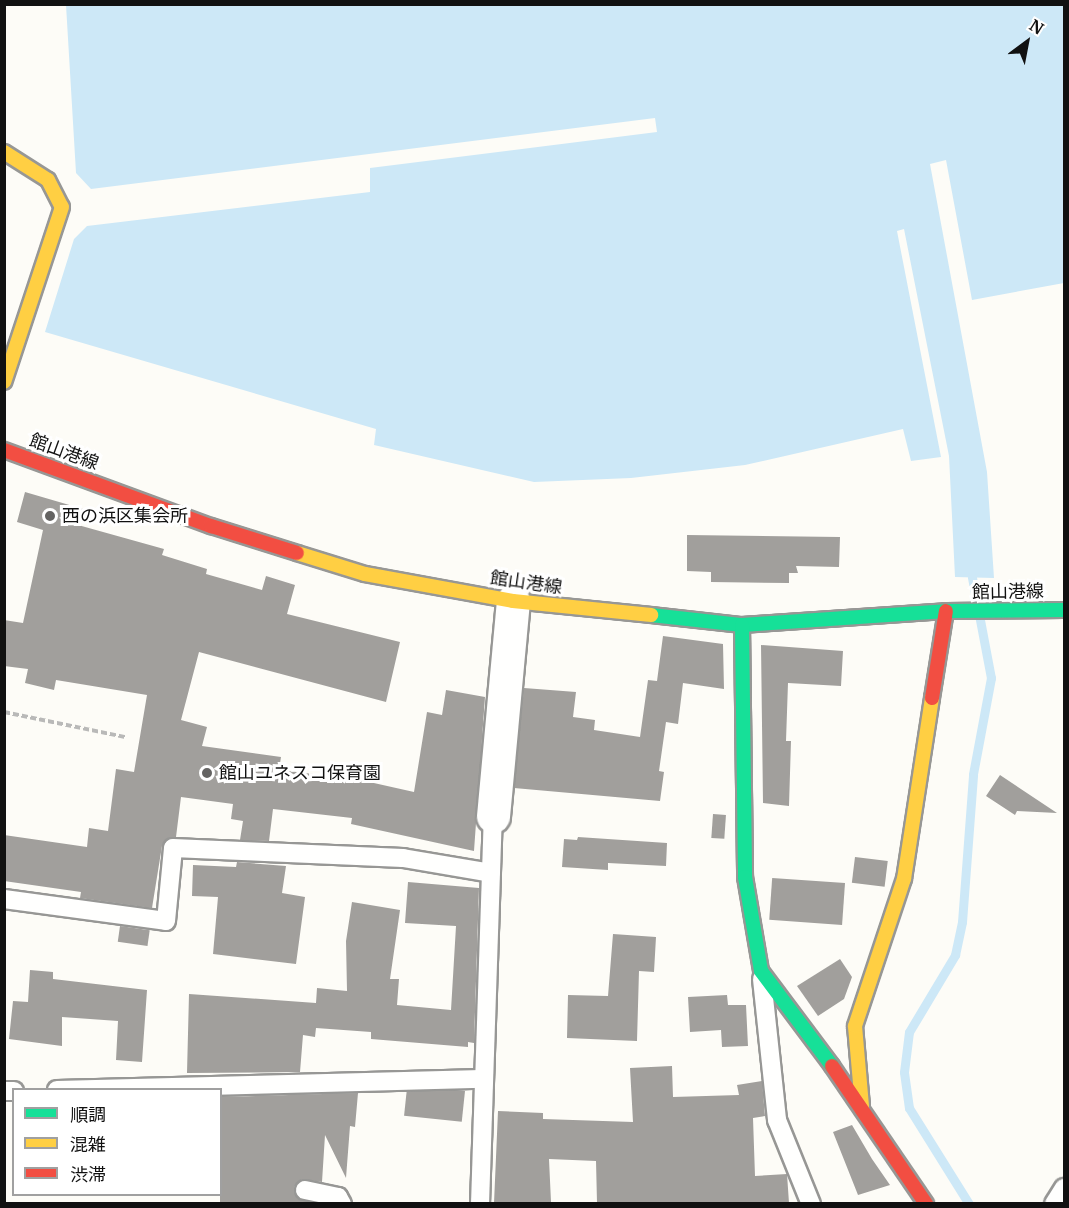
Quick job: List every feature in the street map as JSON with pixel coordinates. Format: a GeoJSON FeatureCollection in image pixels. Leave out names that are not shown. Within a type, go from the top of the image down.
{"type":"FeatureCollection","features":[{"type":"Feature","properties":{"kind":"street"},"geometry":{"type":"LineString","coordinates":[[4,152],[48,180],[62,207],[4,382]]}},
{"type":"Feature","properties":{"kind":"street","name":"館山港線"},"geometry":{"type":"LineString","coordinates":[[4,450],[211,526],[365,574],[513,601],[742,625],[951,611],[1065,610]]}},
{"type":"Feature","properties":{"kind":"street"},"geometry":{"type":"LineString","coordinates":[[493,816],[513,601]]}},
{"type":"Feature","properties":{"kind":"street"},"geometry":{"type":"LineString","coordinates":[[862,1106],[855,1026],[904,879],[951,611]]}},
{"type":"Feature","properties":{"kind":"street"},"geometry":{"type":"LineString","coordinates":[[742,625],[745,877],[761,971],[862,1106],[926,1203]]}},
{"type":"Feature","properties":{"kind":"lane"},"geometry":{"type":"LineString","coordinates":[[480,1203],[482,1079],[493,816]]}},
{"type":"Feature","properties":{"kind":"lane"},"geometry":{"type":"LineString","coordinates":[[4,899],[166,921],[173,848],[403,858],[492,873]]}},
{"type":"Feature","properties":{"kind":"lane"},"geometry":{"type":"LineString","coordinates":[[761,971],[777,1120],[811,1203]]}},
{"type":"Feature","properties":{"kind":"lane"},"geometry":{"type":"LineString","coordinates":[[100,1088],[482,1079]]}},
{"type":"Feature","properties":{"kind":"lane"},"geometry":{"type":"LineString","coordinates":[[1054,1203],[1065,1188]]}},
{"type":"Feature","properties":{"kind":"lane"},"geometry":{"type":"LineString","coordinates":[[305,1190],[338,1197],[342,1203]]}},
{"type":"Feature","properties":{"kind":"path"},"geometry":{"type":"LineString","coordinates":[[4,712],[125,737]]}},
{"type":"Feature","properties":{"kind":"water"},"geometry":{"type":"Polygon","coordinates":[[[66,5],[1064,5],[1064,283],[972,300],[946,160],[930,164],[987,472],[994,578],[955,577],[949,456],[904,229],[897,231],[941,457],[911,461],[903,429],[745,465],[631,478],[534,482],[374,445],[376,429],[45,332],[74,239],[87,226],[370,192],[370,168],[657,132],[655,118],[91,189],[76,173],[66,5]]]}},
{"type":"Feature","properties":{"kind":"building"},"geometry":{"type":"Polygon","coordinates":[[[25,492],[83,509],[78,525],[164,549],[162,555],[207,569],[206,574],[262,590],[266,576],[295,585],[287,614],[400,642],[386,702],[199,652],[181,720],[207,727],[202,746],[281,757],[279,770],[356,779],[414,792],[427,712],[442,715],[446,690],[485,697],[474,851],[351,824],[352,818],[273,809],[269,841],[240,840],[243,821],[231,819],[233,804],[181,797],[176,837],[168,838],[162,846],[152,908],[80,898],[81,892],[4,881],[4,835],[87,847],[89,828],[108,831],[116,769],[134,772],[147,695],[56,680],[54,690],[25,683],[28,669],[4,666],[4,620],[23,623],[43,530],[17,522],[25,492]]]}},
{"type":"Feature","properties":{"kind":"building"},"geometry":{"type":"Polygon","coordinates":[[[687,535],[840,537],[839,567],[796,566],[798,573],[789,573],[789,583],[711,582],[711,572],[687,571],[687,535]]]}},
{"type":"Feature","properties":{"kind":"building"},"geometry":{"type":"Polygon","coordinates":[[[663,636],[723,644],[724,689],[683,683],[678,724],[666,722],[659,771],[664,772],[660,801],[514,788],[524,688],[576,692],[573,717],[595,720],[594,730],[640,737],[648,680],[657,681],[663,636]]]}},
{"type":"Feature","properties":{"kind":"building"},"geometry":{"type":"Polygon","coordinates":[[[761,645],[843,651],[841,686],[788,683],[786,741],[791,741],[789,806],[763,803],[761,645]]]}},
{"type":"Feature","properties":{"kind":"building"},"geometry":{"type":"Polygon","coordinates":[[[1000,775],[1057,813],[1017,811],[1015,815],[986,796],[1000,775]]]}},
{"type":"Feature","properties":{"kind":"building"},"geometry":{"type":"Polygon","coordinates":[[[713,814],[726,815],[724,839],[711,838],[713,814]]]}},
{"type":"Feature","properties":{"kind":"building"},"geometry":{"type":"Polygon","coordinates":[[[578,837],[667,843],[666,866],[608,863],[608,870],[562,867],[564,839],[577,840],[578,837]]]}},
{"type":"Feature","properties":{"kind":"building"},"geometry":{"type":"Polygon","coordinates":[[[855,857],[888,861],[885,887],[852,883],[855,857]]]}},
{"type":"Feature","properties":{"kind":"building"},"geometry":{"type":"Polygon","coordinates":[[[237,862],[286,866],[282,893],[305,897],[296,964],[213,954],[218,897],[192,896],[193,865],[236,867],[237,862]]]}},
{"type":"Feature","properties":{"kind":"building"},"geometry":{"type":"Polygon","coordinates":[[[772,878],[845,883],[842,925],[769,920],[772,878]]]}},
{"type":"Feature","properties":{"kind":"building"},"geometry":{"type":"Polygon","coordinates":[[[408,882],[479,888],[474,1043],[468,1042],[468,1047],[371,1039],[371,1032],[316,1028],[315,1037],[303,1035],[300,1072],[187,1073],[189,994],[316,1003],[317,988],[347,991],[346,941],[352,902],[400,910],[390,979],[399,979],[397,1005],[451,1010],[456,926],[405,923],[408,882]]]}},
{"type":"Feature","properties":{"kind":"building"},"geometry":{"type":"Polygon","coordinates":[[[120,926],[150,930],[147,946],[118,942],[120,926]]]}},
{"type":"Feature","properties":{"kind":"building"},"geometry":{"type":"Polygon","coordinates":[[[613,934],[656,937],[654,972],[639,971],[637,1041],[567,1038],[568,995],[608,996],[613,934]]]}},
{"type":"Feature","properties":{"kind":"building"},"geometry":{"type":"Polygon","coordinates":[[[840,959],[852,977],[844,999],[818,1016],[797,986],[840,959]]]}},
{"type":"Feature","properties":{"kind":"building"},"geometry":{"type":"Polygon","coordinates":[[[30,970],[53,972],[53,979],[147,990],[142,1062],[116,1060],[118,1021],[62,1017],[62,1046],[9,1039],[13,1001],[28,1002],[30,970]]]}},
{"type":"Feature","properties":{"kind":"building"},"geometry":{"type":"Polygon","coordinates":[[[727,995],[728,1005],[746,1005],[748,1046],[722,1047],[721,1030],[690,1032],[688,997],[727,995]]]}},
{"type":"Feature","properties":{"kind":"building"},"geometry":{"type":"Polygon","coordinates":[[[672,1066],[673,1097],[739,1095],[737,1085],[762,1081],[765,1116],[753,1118],[755,1176],[787,1174],[789,1203],[597,1203],[596,1161],[549,1159],[551,1202],[494,1203],[498,1111],[543,1113],[543,1119],[633,1122],[630,1068],[672,1066]]]}},
{"type":"Feature","properties":{"kind":"building"},"geometry":{"type":"Polygon","coordinates":[[[407,1085],[465,1091],[462,1122],[404,1116],[407,1085]]]}},
{"type":"Feature","properties":{"kind":"building"},"geometry":{"type":"Polygon","coordinates":[[[358,1093],[355,1127],[350,1126],[346,1178],[325,1135],[322,1182],[302,1179],[294,1187],[298,1199],[314,1203],[220,1203],[220,1196],[222,1196],[222,1097],[358,1093]]]}},
{"type":"Feature","properties":{"kind":"building"},"geometry":{"type":"Polygon","coordinates":[[[852,1125],[890,1185],[858,1195],[833,1132],[852,1125]]]}},
{"type":"Feature","properties":{"kind":"waterway"},"geometry":{"type":"LineString","coordinates":[[969,1204],[909,1108],[904,1072],[909,1032],[955,955],[962,922],[973,774],[991,678],[972,577]]}},
{"type":"Feature","properties":{"kind":"traffic: fast"},"geometry":{"type":"LineString","coordinates":[[651,615],[742,625],[946,611],[1064,610]]}},
{"type":"Feature","properties":{"kind":"traffic: fast"},"geometry":{"type":"LineString","coordinates":[[742,625],[745,877],[761,971],[832,1066]]}},
{"type":"Feature","properties":{"kind":"traffic: slow"},"geometry":{"type":"LineString","coordinates":[[4,152],[48,180],[62,207],[4,382]]}},
{"type":"Feature","properties":{"kind":"traffic: slow"},"geometry":{"type":"LineString","coordinates":[[297,553],[365,574],[513,601],[651,615]]}},
{"type":"Feature","properties":{"kind":"traffic: slow"},"geometry":{"type":"LineString","coordinates":[[862,1106],[855,1026],[904,879],[932,698]]}},
{"type":"Feature","properties":{"kind":"traffic: jam"},"geometry":{"type":"LineString","coordinates":[[4,450],[211,526],[297,553]]}},
{"type":"Feature","properties":{"kind":"traffic: jam"},"geometry":{"type":"LineString","coordinates":[[932,698],[946,611]]}},
{"type":"Feature","properties":{"kind":"traffic: jam"},"geometry":{"type":"LineString","coordinates":[[832,1066],[926,1204]]}},
{"type":"Feature","properties":{"kind":"place","name":"西の浜区集会所"},"geometry":{"type":"Point","coordinates":[50,516]}},
{"type":"Feature","properties":{"kind":"place","name":"館山ユネスコ保育園"},"geometry":{"type":"Point","coordinates":[207,773]}}]}
